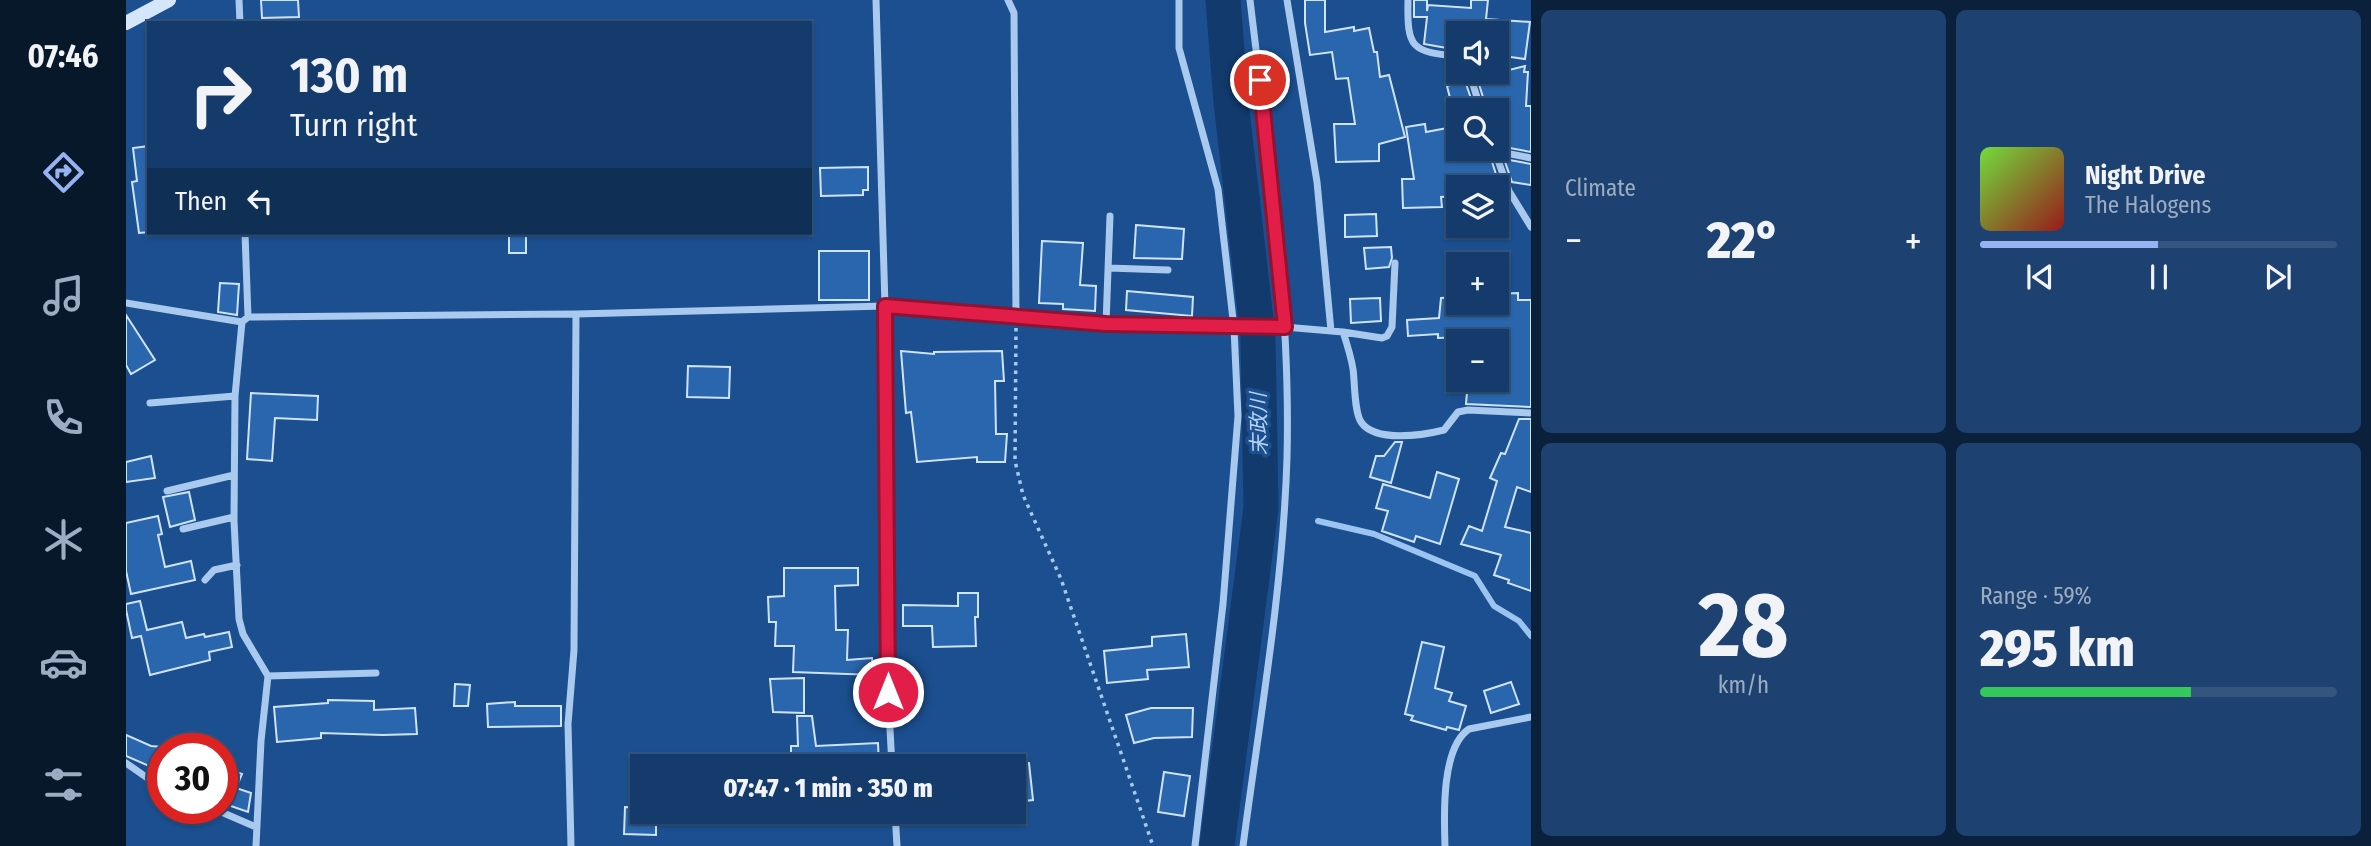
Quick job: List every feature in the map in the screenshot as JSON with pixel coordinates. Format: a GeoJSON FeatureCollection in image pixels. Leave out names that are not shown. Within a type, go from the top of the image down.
{"type":"FeatureCollection","features":[{"type":"Feature","properties":{"kind":"main road"},"geometry":{"type":"LineString","coordinates":[[126,23],[169,0]]}},
{"type":"Feature","properties":{"kind":"street"},"geometry":{"type":"LineString","coordinates":[[239,0],[240,21]]}},
{"type":"Feature","properties":{"kind":"street"},"geometry":{"type":"LineString","coordinates":[[876,0],[885,306],[888,692],[891,754]]}},
{"type":"Feature","properties":{"kind":"street"},"geometry":{"type":"LineString","coordinates":[[1008,0],[1014,13],[1016,317]]}},
{"type":"Feature","properties":{"kind":"street"},"geometry":{"type":"LineString","coordinates":[[1179,0],[1179,48],[1218,189],[1238,328],[1238,416],[1223,604],[1195,846]]}},
{"type":"Feature","properties":{"kind":"street"},"geometry":{"type":"LineString","coordinates":[[1243,846],[1280,574],[1287,457],[1285,327],[1250,0]]}},
{"type":"Feature","properties":{"kind":"street"},"geometry":{"type":"LineString","coordinates":[[1287,0],[1317,182],[1331,331]]}},
{"type":"Feature","properties":{"kind":"street"},"geometry":{"type":"LineString","coordinates":[[1408,0],[1410,37],[1416,47],[1425,53],[1446,55]]}},
{"type":"Feature","properties":{"kind":"street"},"geometry":{"type":"LineString","coordinates":[[1509,153],[1531,158]]}},
{"type":"Feature","properties":{"kind":"street"},"geometry":{"type":"LineString","coordinates":[[1498,161],[1508,191],[1531,227]]}},
{"type":"Feature","properties":{"kind":"street"},"geometry":{"type":"LineString","coordinates":[[1106,324],[1110,216]]}},
{"type":"Feature","properties":{"kind":"street"},"geometry":{"type":"LineString","coordinates":[[245,235],[245,319],[235,396],[234,517],[239,619],[243,634],[268,676],[261,741],[257,846]]}},
{"type":"Feature","properties":{"kind":"street"},"geometry":{"type":"LineString","coordinates":[[126,303],[245,319],[885,306],[1106,324],[1238,328],[1273,326],[1382,338],[1392,327],[1395,263]]}},
{"type":"Feature","properties":{"kind":"street"},"geometry":{"type":"LineString","coordinates":[[1108,268],[1168,270]]}},
{"type":"Feature","properties":{"kind":"street"},"geometry":{"type":"LineString","coordinates":[[571,846],[568,724],[574,650],[576,314]]}},
{"type":"Feature","properties":{"kind":"street"},"geometry":{"type":"LineString","coordinates":[[1343,332],[1353,366],[1360,421],[1373,432],[1382,435],[1406,435],[1444,430],[1458,412],[1468,410],[1531,413]]}},
{"type":"Feature","properties":{"kind":"street"},"geometry":{"type":"LineString","coordinates":[[150,403],[235,396]]}},
{"type":"Feature","properties":{"kind":"street"},"geometry":{"type":"LineString","coordinates":[[167,491],[234,475]]}},
{"type":"Feature","properties":{"kind":"street"},"geometry":{"type":"LineString","coordinates":[[183,529],[234,517]]}},
{"type":"Feature","properties":{"kind":"street"},"geometry":{"type":"LineString","coordinates":[[205,580],[214,570],[237,565]]}},
{"type":"Feature","properties":{"kind":"street"},"geometry":{"type":"LineString","coordinates":[[268,676],[376,673]]}},
{"type":"Feature","properties":{"kind":"street"},"geometry":{"type":"LineString","coordinates":[[1445,846],[1446,782],[1455,746],[1462,734],[1469,729],[1531,717]]}},
{"type":"Feature","properties":{"kind":"street"},"geometry":{"type":"LineString","coordinates":[[126,763],[147,778]]}},
{"type":"Feature","properties":{"kind":"street"},"geometry":{"type":"LineString","coordinates":[[238,819],[256,827]]}},
{"type":"Feature","properties":{"kind":"street"},"geometry":{"type":"LineString","coordinates":[[896,824],[897,846]]}},
{"type":"Feature","properties":{"kind":"path"},"geometry":{"type":"LineString","coordinates":[[1016,317],[1015,461],[1023,495],[1061,579],[1155,846]]}},
{"type":"Feature","properties":{"kind":"building"},"geometry":{"type":"Polygon","coordinates":[[[261,0],[298,0],[299,17],[262,18],[261,0]]]}},
{"type":"Feature","properties":{"kind":"building"},"geometry":{"type":"Polygon","coordinates":[[[1305,0],[1325,0],[1325,32],[1354,27],[1354,31],[1369,28],[1374,52],[1377,52],[1380,77],[1389,75],[1405,137],[1379,144],[1379,161],[1336,162],[1334,124],[1355,124],[1348,78],[1336,79],[1332,52],[1310,55],[1305,0]]]}},
{"type":"Feature","properties":{"kind":"building"},"geometry":{"type":"Polygon","coordinates":[[[1414,0],[1427,0],[1427,11],[1428,5],[1471,8],[1471,0],[1488,0],[1486,19],[1530,22],[1525,59],[1509,57],[1509,21],[1446,21],[1446,48],[1424,44],[1427,17],[1414,17],[1414,0]]]}},
{"type":"Feature","properties":{"kind":"building"},"geometry":{"type":"Polygon","coordinates":[[[1525,66],[1524,72],[1528,72],[1526,106],[1531,106],[1531,152],[1509,148],[1509,98],[1483,98],[1479,84],[1509,84],[1509,70],[1525,66]]]}},
{"type":"Feature","properties":{"kind":"building"},"geometry":{"type":"Polygon","coordinates":[[[1466,84],[1471,98],[1450,98],[1447,86],[1466,84]]]}},
{"type":"Feature","properties":{"kind":"building"},"geometry":{"type":"Polygon","coordinates":[[[1425,124],[1426,132],[1446,128],[1446,161],[1492,161],[1496,175],[1446,175],[1446,197],[1441,197],[1442,207],[1403,208],[1402,179],[1414,179],[1406,127],[1425,124]]]}},
{"type":"Feature","properties":{"kind":"building"},"geometry":{"type":"Polygon","coordinates":[[[147,146],[147,232],[139,233],[132,182],[137,181],[133,148],[147,146]]]}},
{"type":"Feature","properties":{"kind":"building"},"geometry":{"type":"Polygon","coordinates":[[[1505,161],[1531,164],[1531,185],[1512,182],[1505,161]]]}},
{"type":"Feature","properties":{"kind":"building"},"geometry":{"type":"Polygon","coordinates":[[[868,167],[868,190],[863,190],[863,195],[821,196],[820,168],[868,167]]]}},
{"type":"Feature","properties":{"kind":"building"},"geometry":{"type":"Polygon","coordinates":[[[1376,214],[1377,236],[1345,237],[1345,215],[1376,214]]]}},
{"type":"Feature","properties":{"kind":"building"},"geometry":{"type":"Polygon","coordinates":[[[1136,225],[1184,229],[1182,259],[1134,258],[1136,225]]]}},
{"type":"Feature","properties":{"kind":"building"},"geometry":{"type":"Polygon","coordinates":[[[509,235],[526,235],[526,253],[509,253],[509,235]]]}},
{"type":"Feature","properties":{"kind":"building"},"geometry":{"type":"Polygon","coordinates":[[[1042,241],[1083,243],[1080,285],[1096,286],[1095,311],[1063,309],[1063,304],[1039,303],[1042,241]]]}},
{"type":"Feature","properties":{"kind":"building"},"geometry":{"type":"Polygon","coordinates":[[[1391,247],[1389,267],[1366,269],[1364,248],[1391,247]]]}},
{"type":"Feature","properties":{"kind":"building"},"geometry":{"type":"Polygon","coordinates":[[[819,251],[869,251],[869,300],[819,300],[819,251]]]}},
{"type":"Feature","properties":{"kind":"building"},"geometry":{"type":"Polygon","coordinates":[[[220,283],[239,284],[237,315],[218,312],[220,283]]]}},
{"type":"Feature","properties":{"kind":"building"},"geometry":{"type":"Polygon","coordinates":[[[1127,291],[1193,297],[1192,316],[1126,310],[1127,291]]]}},
{"type":"Feature","properties":{"kind":"building"},"geometry":{"type":"Polygon","coordinates":[[[1509,293],[1518,293],[1518,300],[1531,300],[1531,407],[1466,404],[1467,392],[1509,392],[1509,329],[1446,329],[1446,338],[1438,338],[1438,334],[1408,336],[1407,320],[1439,318],[1441,298],[1446,298],[1446,315],[1509,315],[1509,293]]]}},
{"type":"Feature","properties":{"kind":"building"},"geometry":{"type":"Polygon","coordinates":[[[1380,298],[1381,321],[1351,323],[1350,299],[1380,298]]]}},
{"type":"Feature","properties":{"kind":"building"},"geometry":{"type":"Polygon","coordinates":[[[126,315],[155,360],[131,374],[126,365],[126,315]]]}},
{"type":"Feature","properties":{"kind":"building"},"geometry":{"type":"Polygon","coordinates":[[[901,351],[934,354],[1002,351],[1004,381],[995,381],[996,434],[1007,434],[1005,462],[977,462],[977,457],[917,462],[911,412],[906,413],[901,351]]]}},
{"type":"Feature","properties":{"kind":"building"},"geometry":{"type":"Polygon","coordinates":[[[688,366],[730,367],[729,398],[687,397],[688,366]]]}},
{"type":"Feature","properties":{"kind":"building"},"geometry":{"type":"Polygon","coordinates":[[[251,393],[318,396],[317,420],[275,418],[272,461],[247,459],[251,393]]]}},
{"type":"Feature","properties":{"kind":"building"},"geometry":{"type":"Polygon","coordinates":[[[1519,419],[1531,419],[1531,492],[1517,487],[1505,527],[1531,533],[1531,591],[1494,575],[1501,555],[1461,544],[1469,526],[1482,531],[1497,481],[1490,478],[1501,453],[1505,454],[1519,419]]]}},
{"type":"Feature","properties":{"kind":"building"},"geometry":{"type":"Polygon","coordinates":[[[1395,442],[1402,442],[1391,483],[1370,477],[1376,456],[1384,456],[1395,442]]]}},
{"type":"Feature","properties":{"kind":"building"},"geometry":{"type":"Polygon","coordinates":[[[151,456],[155,478],[126,482],[126,462],[151,456]]]}},
{"type":"Feature","properties":{"kind":"building"},"geometry":{"type":"Polygon","coordinates":[[[1437,472],[1459,479],[1440,544],[1416,536],[1414,542],[1382,531],[1388,511],[1376,508],[1383,484],[1430,498],[1437,472]]]}},
{"type":"Feature","properties":{"kind":"building"},"geometry":{"type":"Polygon","coordinates":[[[189,492],[195,520],[170,527],[163,497],[189,492]]]}},
{"type":"Feature","properties":{"kind":"building"},"geometry":{"type":"Polygon","coordinates":[[[158,516],[162,534],[158,535],[165,567],[191,561],[195,580],[131,594],[126,571],[126,523],[158,516]]]}},
{"type":"Feature","properties":{"kind":"building"},"geometry":{"type":"Polygon","coordinates":[[[784,568],[858,568],[858,585],[835,586],[836,630],[848,630],[847,660],[872,658],[874,675],[793,672],[794,646],[775,646],[776,622],[769,622],[768,597],[784,596],[784,568]]]}},
{"type":"Feature","properties":{"kind":"building"},"geometry":{"type":"Polygon","coordinates":[[[958,593],[978,593],[976,646],[933,647],[932,626],[903,626],[903,605],[958,606],[958,593]]]}},
{"type":"Feature","properties":{"kind":"building"},"geometry":{"type":"Polygon","coordinates":[[[140,601],[147,630],[182,622],[186,638],[229,632],[232,647],[209,652],[210,660],[150,675],[141,636],[132,638],[126,610],[126,604],[140,601]]]}},
{"type":"Feature","properties":{"kind":"building"},"geometry":{"type":"Polygon","coordinates":[[[1186,634],[1189,667],[1147,670],[1148,679],[1107,683],[1104,651],[1152,646],[1152,637],[1186,634]]]}},
{"type":"Feature","properties":{"kind":"building"},"geometry":{"type":"Polygon","coordinates":[[[1422,642],[1444,647],[1435,688],[1452,693],[1449,701],[1466,706],[1459,730],[1447,727],[1446,730],[1411,720],[1413,716],[1405,714],[1422,642]]]}},
{"type":"Feature","properties":{"kind":"building"},"geometry":{"type":"Polygon","coordinates":[[[804,678],[804,713],[773,712],[770,679],[804,678]]]}},
{"type":"Feature","properties":{"kind":"building"},"geometry":{"type":"Polygon","coordinates":[[[1511,682],[1519,704],[1491,713],[1484,691],[1511,682]]]}},
{"type":"Feature","properties":{"kind":"building"},"geometry":{"type":"Polygon","coordinates":[[[455,684],[470,685],[468,706],[454,706],[455,684]]]}},
{"type":"Feature","properties":{"kind":"building"},"geometry":{"type":"Polygon","coordinates":[[[328,700],[374,701],[374,710],[415,708],[417,734],[321,733],[321,738],[277,742],[274,707],[328,703],[328,700]]]}},
{"type":"Feature","properties":{"kind":"building"},"geometry":{"type":"Polygon","coordinates":[[[515,702],[515,706],[561,706],[561,726],[488,727],[487,704],[515,702]]]}},
{"type":"Feature","properties":{"kind":"building"},"geometry":{"type":"Polygon","coordinates":[[[1151,708],[1193,708],[1192,737],[1154,738],[1134,743],[1126,715],[1151,708]]]}},
{"type":"Feature","properties":{"kind":"building"},"geometry":{"type":"Polygon","coordinates":[[[797,716],[812,716],[816,746],[878,743],[878,754],[791,754],[791,746],[798,746],[797,716]]]}},
{"type":"Feature","properties":{"kind":"building"},"geometry":{"type":"Polygon","coordinates":[[[126,735],[147,744],[147,765],[126,756],[126,735]]]}},
{"type":"Feature","properties":{"kind":"building"},"geometry":{"type":"Polygon","coordinates":[[[1026,763],[1029,763],[1033,800],[1026,801],[1026,763]]]}},
{"type":"Feature","properties":{"kind":"building"},"geometry":{"type":"Polygon","coordinates":[[[1164,772],[1190,776],[1184,816],[1158,812],[1164,772]]]}},
{"type":"Feature","properties":{"kind":"building"},"geometry":{"type":"Polygon","coordinates":[[[238,789],[251,793],[248,812],[238,808],[238,789]]]}},
{"type":"Feature","properties":{"kind":"building"},"geometry":{"type":"Polygon","coordinates":[[[625,807],[630,807],[630,824],[656,824],[656,835],[624,834],[625,807]]]}},
{"type":"Feature","properties":{"kind":"waterway","name":"末政川"},"geometry":{"type":"LineString","coordinates":[[1217,846],[1261,508],[1258,337],[1231,102],[1223,0]]}},
{"type":"Feature","properties":{"kind":"waterway"},"geometry":{"type":"LineString","coordinates":[[1318,521],[1374,534],[1475,576],[1494,606],[1519,621],[1531,636]]}},
{"type":"Feature","properties":{"kind":"route"},"geometry":{"type":"LineString","coordinates":[[888,692],[885,306],[1106,324],[1285,327],[1260,80]]}}]}
